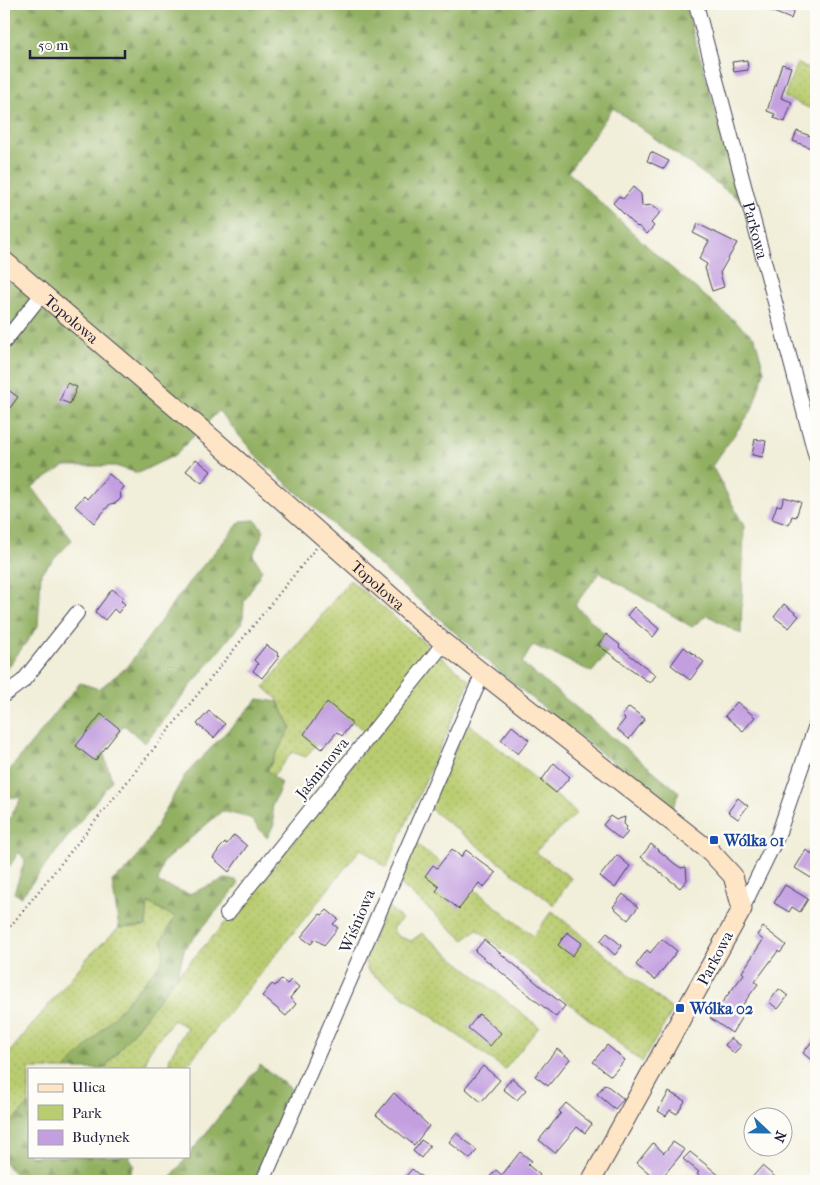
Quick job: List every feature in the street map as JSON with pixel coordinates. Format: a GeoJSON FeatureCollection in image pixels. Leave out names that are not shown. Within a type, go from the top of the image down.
{"type":"FeatureCollection","features":[{"type":"Feature","properties":{"kind":"street","name":"Parkowa"},"geometry":{"type":"LineString","coordinates":[[696,4],[816,457]]}},
{"type":"Feature","properties":{"kind":"street","name":"Topolowa"},"geometry":{"type":"LineString","coordinates":[[4,261],[482,675],[711,852],[733,876],[742,909]]}},
{"type":"Feature","properties":{"kind":"street"},"geometry":{"type":"LineString","coordinates":[[4,342],[43,293]]}},
{"type":"Feature","properties":{"kind":"street"},"geometry":{"type":"LineString","coordinates":[[4,695],[23,681],[77,613]]}},
{"type":"Feature","properties":{"kind":"street","name":"Jaśminowa"},"geometry":{"type":"LineString","coordinates":[[227,914],[444,643]]}},
{"type":"Feature","properties":{"kind":"street","name":"Wiśniowa"},"geometry":{"type":"LineString","coordinates":[[264,1181],[482,675]]}},
{"type":"Feature","properties":{"kind":"street","name":"Parkowa"},"geometry":{"type":"LineString","coordinates":[[591,1181],[742,909],[778,835],[816,725]]}},
{"type":"Feature","properties":{"kind":"path"},"geometry":{"type":"LineString","coordinates":[[4,934],[324,537]]}},
{"type":"Feature","properties":{"kind":"green space"},"geometry":{"type":"Polygon","coordinates":[[[4,4],[685,4],[741,201],[613,108],[568,172],[663,261],[755,338],[764,371],[752,410],[712,466],[744,526],[741,634],[707,615],[692,627],[600,572],[575,605],[615,644],[592,672],[533,645],[522,663],[679,792],[672,810],[502,674],[257,457],[219,411],[175,455],[138,473],[115,466],[65,466],[32,487],[72,540],[41,573],[38,626],[4,673],[4,4]]]}},
{"type":"Feature","properties":{"kind":"green space"},"geometry":{"type":"Polygon","coordinates":[[[797,63],[816,73],[816,111],[784,97],[797,63]]]}},
{"type":"Feature","properties":{"kind":"green space"},"geometry":{"type":"Polygon","coordinates":[[[255,520],[264,531],[253,555],[262,570],[244,602],[243,621],[145,743],[124,725],[103,752],[112,780],[21,897],[14,893],[25,860],[19,852],[4,875],[4,829],[21,798],[9,797],[4,802],[4,777],[80,683],[99,689],[127,667],[189,582],[241,521],[255,520]]]}},
{"type":"Feature","properties":{"kind":"green space"},"geometry":{"type":"Polygon","coordinates":[[[350,580],[470,681],[386,868],[361,848],[185,1068],[168,1068],[170,1057],[187,1027],[173,1020],[148,1053],[144,1068],[105,1068],[178,975],[263,881],[372,739],[356,724],[335,720],[306,757],[292,752],[273,776],[267,771],[291,727],[277,699],[264,687],[350,580]]]}},
{"type":"Feature","properties":{"kind":"green space"},"geometry":{"type":"Polygon","coordinates":[[[258,699],[278,702],[291,727],[267,770],[282,784],[272,806],[274,824],[267,838],[250,818],[222,811],[162,863],[158,883],[189,894],[225,879],[236,880],[238,885],[184,950],[178,975],[105,1068],[66,1068],[162,962],[164,949],[162,940],[175,917],[148,902],[146,926],[119,928],[112,881],[128,869],[146,845],[185,775],[258,699]]]}},
{"type":"Feature","properties":{"kind":"green space"},"geometry":{"type":"Polygon","coordinates":[[[467,722],[577,813],[535,852],[571,878],[554,905],[429,808],[467,722]]]}},
{"type":"Feature","properties":{"kind":"green space"},"geometry":{"type":"Polygon","coordinates":[[[414,842],[533,936],[552,911],[673,1010],[642,1062],[477,929],[464,940],[398,882],[414,842]]]}},
{"type":"Feature","properties":{"kind":"green space"},"geometry":{"type":"Polygon","coordinates":[[[147,902],[175,917],[162,940],[164,949],[162,962],[66,1068],[28,1068],[28,1105],[4,1130],[4,1059],[89,956],[119,928],[146,926],[147,902]]]}},
{"type":"Feature","properties":{"kind":"green space"},"geometry":{"type":"Polygon","coordinates":[[[387,906],[402,919],[392,928],[397,936],[411,941],[422,933],[539,1027],[505,1069],[368,971],[364,959],[387,906]]]}},
{"type":"Feature","properties":{"kind":"green space"},"geometry":{"type":"Polygon","coordinates":[[[260,1065],[294,1091],[254,1181],[178,1181],[172,1176],[186,1158],[190,1158],[190,1153],[260,1065]]]}},
{"type":"Feature","properties":{"kind":"green space"},"geometry":{"type":"Polygon","coordinates":[[[28,1105],[28,1158],[130,1158],[134,1165],[126,1181],[33,1181],[15,1174],[4,1162],[4,1130],[28,1105]]]}},
{"type":"Feature","properties":{"kind":"building"},"geometry":{"type":"Polygon","coordinates":[[[753,4],[796,4],[791,19],[753,4]]]}},
{"type":"Feature","properties":{"kind":"building"},"geometry":{"type":"Polygon","coordinates":[[[747,60],[748,70],[734,72],[732,62],[747,60]]]}},
{"type":"Feature","properties":{"kind":"building"},"geometry":{"type":"Polygon","coordinates":[[[782,64],[791,67],[781,98],[792,102],[785,122],[774,118],[775,114],[767,111],[782,64]]]}},
{"type":"Feature","properties":{"kind":"building"},"geometry":{"type":"Polygon","coordinates":[[[797,131],[816,138],[816,150],[793,141],[797,131]]]}},
{"type":"Feature","properties":{"kind":"building"},"geometry":{"type":"Polygon","coordinates":[[[651,152],[669,161],[664,169],[647,161],[651,152]]]}},
{"type":"Feature","properties":{"kind":"building"},"geometry":{"type":"Polygon","coordinates":[[[633,187],[641,194],[642,206],[653,205],[661,212],[651,223],[654,226],[647,234],[637,227],[613,203],[619,196],[623,199],[633,187]]]}},
{"type":"Feature","properties":{"kind":"building"},"geometry":{"type":"Polygon","coordinates":[[[698,224],[737,243],[720,273],[724,287],[712,291],[705,268],[707,264],[699,259],[709,241],[693,233],[698,224]]]}},
{"type":"Feature","properties":{"kind":"building"},"geometry":{"type":"Polygon","coordinates":[[[67,383],[77,387],[70,404],[60,400],[67,383]]]}},
{"type":"Feature","properties":{"kind":"building"},"geometry":{"type":"Polygon","coordinates":[[[4,387],[18,397],[4,416],[4,387]]]}},
{"type":"Feature","properties":{"kind":"building"},"geometry":{"type":"Polygon","coordinates":[[[755,439],[766,441],[763,457],[752,455],[755,439]]]}},
{"type":"Feature","properties":{"kind":"building"},"geometry":{"type":"Polygon","coordinates":[[[196,459],[211,471],[202,483],[186,471],[196,459]]]}},
{"type":"Feature","properties":{"kind":"building"},"geometry":{"type":"Polygon","coordinates":[[[109,474],[124,487],[120,492],[121,498],[116,503],[110,504],[94,523],[75,506],[84,496],[87,499],[109,474]]]}},
{"type":"Feature","properties":{"kind":"building"},"geometry":{"type":"Polygon","coordinates":[[[784,497],[801,502],[796,517],[792,516],[789,525],[772,519],[777,505],[781,506],[784,497]]]}},
{"type":"Feature","properties":{"kind":"building"},"geometry":{"type":"Polygon","coordinates":[[[112,589],[124,598],[121,601],[125,604],[118,613],[114,609],[105,620],[95,612],[112,589]]]}},
{"type":"Feature","properties":{"kind":"building"},"geometry":{"type":"Polygon","coordinates":[[[784,604],[799,616],[789,628],[774,617],[784,604]]]}},
{"type":"Feature","properties":{"kind":"building"},"geometry":{"type":"Polygon","coordinates":[[[634,607],[659,629],[653,637],[627,615],[634,607]]]}},
{"type":"Feature","properties":{"kind":"building"},"geometry":{"type":"Polygon","coordinates":[[[606,634],[620,645],[619,647],[656,675],[650,683],[598,645],[606,634]]]}},
{"type":"Feature","properties":{"kind":"building"},"geometry":{"type":"Polygon","coordinates":[[[266,645],[278,653],[279,657],[262,678],[253,671],[258,664],[254,660],[266,645]]]}},
{"type":"Feature","properties":{"kind":"building"},"geometry":{"type":"Polygon","coordinates":[[[684,647],[704,662],[690,680],[671,665],[684,647]]]}},
{"type":"Feature","properties":{"kind":"building"},"geometry":{"type":"Polygon","coordinates":[[[327,702],[352,723],[342,736],[337,732],[322,749],[304,734],[327,702]]]}},
{"type":"Feature","properties":{"kind":"building"},"geometry":{"type":"Polygon","coordinates":[[[737,702],[755,717],[743,731],[725,716],[737,702]]]}},
{"type":"Feature","properties":{"kind":"building"},"geometry":{"type":"Polygon","coordinates":[[[629,707],[645,719],[629,739],[617,729],[625,719],[622,716],[629,707]]]}},
{"type":"Feature","properties":{"kind":"building"},"geometry":{"type":"Polygon","coordinates":[[[209,711],[225,724],[214,738],[197,724],[209,711]]]}},
{"type":"Feature","properties":{"kind":"building"},"geometry":{"type":"Polygon","coordinates":[[[101,714],[120,729],[95,761],[76,746],[101,714]]]}},
{"type":"Feature","properties":{"kind":"building"},"geometry":{"type":"Polygon","coordinates":[[[512,726],[529,740],[518,754],[501,740],[512,726]]]}},
{"type":"Feature","properties":{"kind":"building"},"geometry":{"type":"Polygon","coordinates":[[[554,763],[570,777],[556,793],[541,781],[554,763]]]}},
{"type":"Feature","properties":{"kind":"building"},"geometry":{"type":"Polygon","coordinates":[[[738,798],[748,806],[738,819],[728,812],[738,798]]]}},
{"type":"Feature","properties":{"kind":"building"},"geometry":{"type":"Polygon","coordinates":[[[610,816],[616,820],[625,817],[624,824],[627,827],[625,830],[628,832],[621,840],[603,825],[610,816]]]}},
{"type":"Feature","properties":{"kind":"building"},"geometry":{"type":"Polygon","coordinates":[[[234,835],[247,846],[229,872],[213,858],[220,848],[225,843],[227,844],[234,835]]]}},
{"type":"Feature","properties":{"kind":"building"},"geometry":{"type":"Polygon","coordinates":[[[651,844],[681,868],[686,867],[687,880],[680,888],[641,857],[651,844]]]}},
{"type":"Feature","properties":{"kind":"building"},"geometry":{"type":"Polygon","coordinates":[[[452,849],[461,857],[466,850],[496,873],[484,887],[479,883],[459,909],[436,891],[439,887],[425,876],[433,865],[437,868],[452,849]]]}},
{"type":"Feature","properties":{"kind":"building"},"geometry":{"type":"Polygon","coordinates":[[[806,850],[816,856],[816,870],[811,878],[795,868],[806,850]]]}},
{"type":"Feature","properties":{"kind":"building"},"geometry":{"type":"Polygon","coordinates":[[[617,855],[630,866],[615,888],[600,876],[617,855]]]}},
{"type":"Feature","properties":{"kind":"building"},"geometry":{"type":"Polygon","coordinates":[[[785,885],[808,899],[800,912],[792,907],[789,912],[774,903],[785,885]]]}},
{"type":"Feature","properties":{"kind":"building"},"geometry":{"type":"Polygon","coordinates":[[[623,894],[638,907],[628,920],[613,907],[623,894]]]}},
{"type":"Feature","properties":{"kind":"building"},"geometry":{"type":"Polygon","coordinates":[[[327,910],[338,919],[333,924],[338,928],[324,945],[315,939],[311,944],[301,937],[320,914],[322,915],[327,910]]]}},
{"type":"Feature","properties":{"kind":"building"},"geometry":{"type":"Polygon","coordinates":[[[763,927],[786,945],[780,953],[778,951],[755,982],[758,984],[741,1007],[746,1010],[732,1033],[710,1018],[744,974],[742,972],[763,940],[757,935],[763,927]]]}},
{"type":"Feature","properties":{"kind":"building"},"geometry":{"type":"Polygon","coordinates":[[[567,932],[582,943],[572,956],[558,945],[567,932]]]}},
{"type":"Feature","properties":{"kind":"building"},"geometry":{"type":"Polygon","coordinates":[[[607,933],[622,946],[615,955],[600,941],[607,933]]]}},
{"type":"Feature","properties":{"kind":"building"},"geometry":{"type":"Polygon","coordinates":[[[662,939],[677,951],[655,980],[636,965],[647,950],[650,953],[662,939]]]}},
{"type":"Feature","properties":{"kind":"building"},"geometry":{"type":"Polygon","coordinates":[[[484,940],[565,1006],[556,1017],[475,951],[484,940]]]}},
{"type":"Feature","properties":{"kind":"building"},"geometry":{"type":"Polygon","coordinates":[[[281,979],[287,984],[291,980],[299,987],[290,998],[296,1004],[286,1016],[262,996],[272,984],[275,986],[281,979]]]}},
{"type":"Feature","properties":{"kind":"building"},"geometry":{"type":"Polygon","coordinates":[[[779,989],[788,996],[778,1009],[769,1002],[779,989]]]}},
{"type":"Feature","properties":{"kind":"building"},"geometry":{"type":"Polygon","coordinates":[[[479,1014],[501,1033],[490,1046],[468,1028],[479,1014]]]}},
{"type":"Feature","properties":{"kind":"building"},"geometry":{"type":"Polygon","coordinates":[[[816,1036],[816,1064],[803,1053],[816,1036]]]}},
{"type":"Feature","properties":{"kind":"building"},"geometry":{"type":"Polygon","coordinates":[[[731,1038],[741,1046],[734,1053],[725,1045],[731,1038]]]}},
{"type":"Feature","properties":{"kind":"building"},"geometry":{"type":"Polygon","coordinates":[[[607,1045],[625,1060],[611,1076],[593,1062],[607,1045]]]}},
{"type":"Feature","properties":{"kind":"building"},"geometry":{"type":"Polygon","coordinates":[[[557,1049],[570,1059],[548,1086],[535,1076],[557,1049]]]}},
{"type":"Feature","properties":{"kind":"building"},"geometry":{"type":"Polygon","coordinates":[[[483,1066],[500,1080],[481,1102],[465,1088],[483,1066]]]}},
{"type":"Feature","properties":{"kind":"building"},"geometry":{"type":"Polygon","coordinates":[[[512,1078],[526,1090],[517,1100],[503,1089],[512,1078]]]}},
{"type":"Feature","properties":{"kind":"building"},"geometry":{"type":"Polygon","coordinates":[[[605,1084],[624,1099],[615,1109],[597,1094],[605,1084]]]}},
{"type":"Feature","properties":{"kind":"building"},"geometry":{"type":"Polygon","coordinates":[[[669,1092],[685,1101],[677,1114],[670,1110],[666,1116],[658,1111],[669,1092]]]}},
{"type":"Feature","properties":{"kind":"building"},"geometry":{"type":"Polygon","coordinates":[[[394,1093],[429,1126],[414,1145],[376,1115],[394,1093]]]}},
{"type":"Feature","properties":{"kind":"building"},"geometry":{"type":"Polygon","coordinates":[[[566,1103],[592,1124],[585,1133],[577,1127],[555,1153],[539,1140],[561,1113],[559,1111],[566,1103]]]}},
{"type":"Feature","properties":{"kind":"building"},"geometry":{"type":"Polygon","coordinates":[[[456,1133],[477,1150],[470,1159],[449,1142],[456,1133]]]}},
{"type":"Feature","properties":{"kind":"building"},"geometry":{"type":"Polygon","coordinates":[[[421,1140],[430,1146],[421,1158],[413,1151],[421,1140]]]}},
{"type":"Feature","properties":{"kind":"building"},"geometry":{"type":"Polygon","coordinates":[[[673,1142],[685,1150],[659,1181],[642,1181],[649,1173],[637,1163],[653,1143],[664,1153],[673,1142]]]}},
{"type":"Feature","properties":{"kind":"building"},"geometry":{"type":"Polygon","coordinates":[[[520,1152],[532,1161],[528,1165],[540,1175],[535,1181],[486,1181],[496,1170],[502,1175],[520,1152]]]}},
{"type":"Feature","properties":{"kind":"building"},"geometry":{"type":"Polygon","coordinates":[[[690,1152],[726,1181],[705,1181],[697,1174],[699,1172],[683,1159],[690,1152]]]}},
{"type":"Feature","properties":{"kind":"building"},"geometry":{"type":"Polygon","coordinates":[[[762,1166],[780,1181],[749,1181],[762,1166]]]}},
{"type":"Feature","properties":{"kind":"building"},"geometry":{"type":"Polygon","coordinates":[[[412,1169],[427,1181],[402,1181],[412,1169]]]}},
{"type":"Feature","properties":{"kind":"place","name":"Wólka 01"},"geometry":{"type":"Point","coordinates":[714,840]}},
{"type":"Feature","properties":{"kind":"place","name":"Wólka 02"},"geometry":{"type":"Point","coordinates":[680,1008]}}]}
